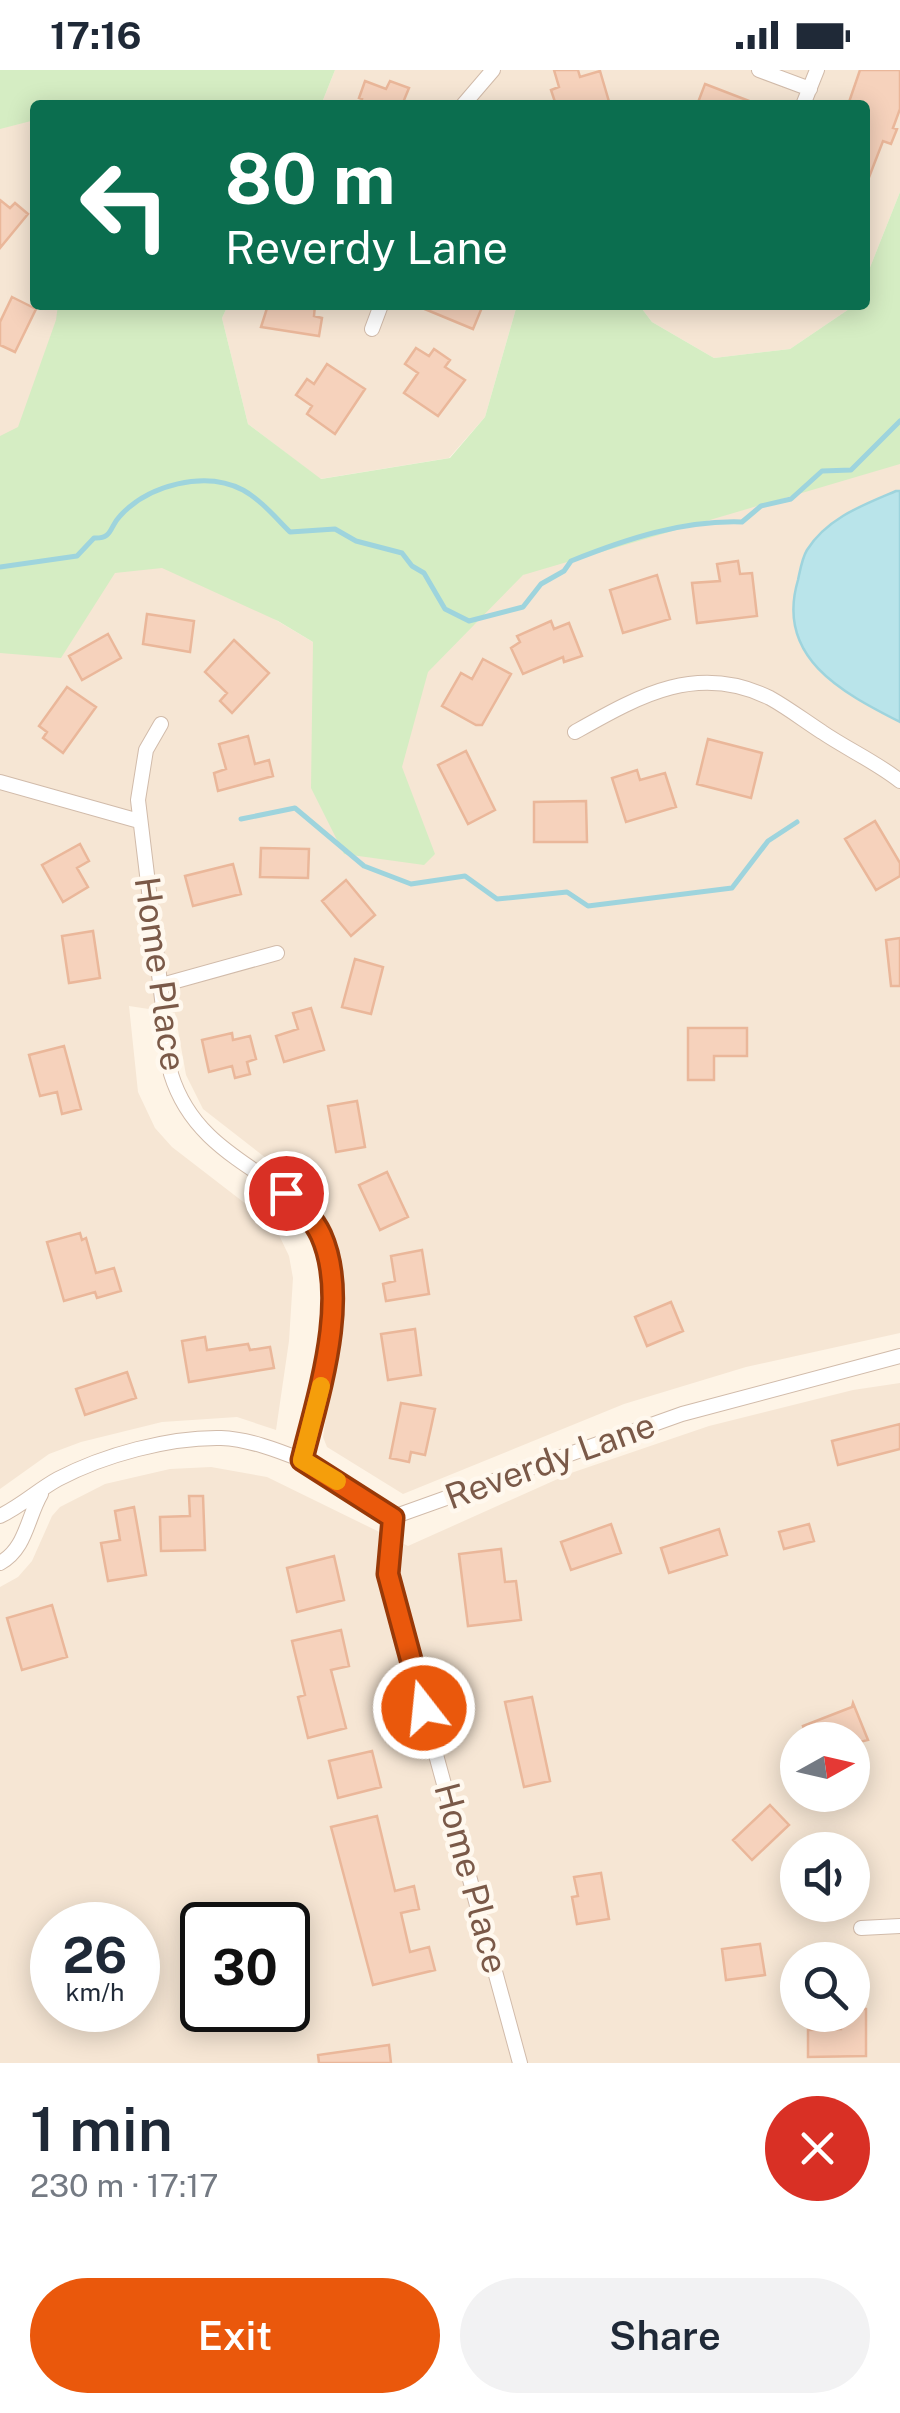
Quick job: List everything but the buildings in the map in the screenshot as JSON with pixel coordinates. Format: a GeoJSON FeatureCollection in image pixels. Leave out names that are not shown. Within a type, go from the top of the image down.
{"type":"FeatureCollection","features":[{"type":"Feature","properties":{"kind":"street"},"geometry":{"type":"LineString","coordinates":[[466,100],[493,70]]}},
{"type":"Feature","properties":{"kind":"street"},"geometry":{"type":"LineString","coordinates":[[759,70],[810,89]]}},
{"type":"Feature","properties":{"kind":"street"},"geometry":{"type":"LineString","coordinates":[[806,100],[817,70]]}},
{"type":"Feature","properties":{"kind":"street"},"geometry":{"type":"LineString","coordinates":[[372,329],[380,310]]}},
{"type":"Feature","properties":{"kind":"street"},"geometry":{"type":"LineString","coordinates":[[575,732],[618,708],[671,686],[698,681],[733,685],[770,698],[900,781]]}},
{"type":"Feature","properties":{"kind":"street","name":"Home Place"},"geometry":{"type":"LineString","coordinates":[[161,724],[146,750],[139,822],[171,1074],[187,1111],[223,1151],[266,1178],[304,1210],[323,1239],[332,1285],[325,1370],[302,1460]]}},
{"type":"Feature","properties":{"kind":"street"},"geometry":{"type":"LineString","coordinates":[[0,782],[139,822]]}},
{"type":"Feature","properties":{"kind":"street"},"geometry":{"type":"LineString","coordinates":[[158,986],[277,953]]}},
{"type":"Feature","properties":{"kind":"street","name":"Reverdy Lane"},"geometry":{"type":"LineString","coordinates":[[393,1518],[682,1414],[900,1356]]}},
{"type":"Feature","properties":{"kind":"street"},"geometry":{"type":"LineString","coordinates":[[0,1516],[58,1480],[120,1456],[220,1438],[253,1443],[302,1460],[393,1518]]}},
{"type":"Feature","properties":{"kind":"street"},"geometry":{"type":"LineString","coordinates":[[0,1563],[22,1544],[32,1510],[44,1489]]}},
{"type":"Feature","properties":{"kind":"street","name":"Home Place"},"geometry":{"type":"LineString","coordinates":[[393,1518],[387,1558],[396,1608],[520,2063]]}},
{"type":"Feature","properties":{"kind":"street"},"geometry":{"type":"LineString","coordinates":[[861,1928],[900,1926]]}},
{"type":"Feature","properties":{"kind":"shaded area"},"geometry":{"type":"Polygon","coordinates":[[[0,70],[30,100],[30,310],[90,310],[161,552],[372,677],[900,320],[900,1333],[746,1367],[624,1404],[403,1494],[327,1447],[323,1437],[335,1353],[339,1259],[327,1220],[303,1187],[203,1109],[186,1075],[175,1013],[129,1006],[138,1092],[155,1128],[172,1147],[264,1218],[279,1235],[289,1256],[293,1278],[289,1341],[276,1430],[237,1417],[162,1422],[49,1454],[0,1489],[0,70]]]}},
{"type":"Feature","properties":{"kind":"shaded area"},"geometry":{"type":"Polygon","coordinates":[[[335,70],[900,70],[900,192],[870,267],[870,100],[323,100],[335,70]]]}},
{"type":"Feature","properties":{"kind":"shaded area"},"geometry":{"type":"Polygon","coordinates":[[[226,310],[516,310],[485,417],[449,458],[320,479],[248,424],[222,318],[226,310]]]}},
{"type":"Feature","properties":{"kind":"shaded area"},"geometry":{"type":"Polygon","coordinates":[[[643,310],[848,310],[790,349],[714,358],[652,322],[643,310]]]}},
{"type":"Feature","properties":{"kind":"shaded area"},"geometry":{"type":"Polygon","coordinates":[[[900,1383],[900,2063],[0,2063],[0,1587],[18,1577],[32,1561],[60,1507],[105,1484],[170,1469],[211,1467],[267,1477],[408,1546],[571,1473],[709,1426],[853,1390],[900,1383]]]}},
{"type":"Feature","properties":{"kind":"green space"},"geometry":{"type":"Polygon","coordinates":[[[0,70],[335,70],[323,100],[30,100],[30,121],[0,129],[0,70]]]}},
{"type":"Feature","properties":{"kind":"green space"},"geometry":{"type":"Polygon","coordinates":[[[900,192],[900,464],[523,575],[428,672],[402,767],[435,854],[424,865],[344,854],[311,788],[313,642],[278,621],[162,568],[115,573],[61,658],[0,653],[0,436],[18,427],[57,310],[226,310],[222,318],[248,424],[321,479],[450,458],[485,417],[516,310],[643,310],[652,322],[714,358],[790,349],[848,310],[870,310],[870,267],[900,192]]]}},
{"type":"Feature","properties":{"kind":"water"},"geometry":{"type":"Polygon","coordinates":[[[900,491],[900,722],[856,698],[818,669],[796,630],[793,607],[802,561],[815,539],[847,514],[900,491]]]}},
{"type":"Feature","properties":{"kind":"waterway"},"geometry":{"type":"LineString","coordinates":[[0,567],[77,556],[94,538],[108,534],[120,516],[146,496],[178,484],[212,481],[250,494],[290,532],[335,529],[356,541],[402,553],[424,573],[445,609],[469,621],[523,607],[541,584],[564,571],[571,561],[613,545],[698,524],[742,522],[761,506],[791,499],[822,471],[851,470],[900,421]]}},
{"type":"Feature","properties":{"kind":"waterway"},"geometry":{"type":"LineString","coordinates":[[241,819],[295,808],[364,866],[411,884],[465,876],[497,899],[567,892],[588,906],[732,888],[768,841],[797,822]]}},
{"type":"Feature","properties":{"kind":"slow traffic"},"geometry":{"type":"LineString","coordinates":[[321,1386],[302,1460],[337,1481]]}},
{"type":"Feature","properties":{"kind":"route"},"geometry":{"type":"LineString","coordinates":[[286,1193],[314,1222],[323,1239],[332,1285],[325,1370],[302,1460],[393,1518],[388,1574],[424,1708]]}}]}
